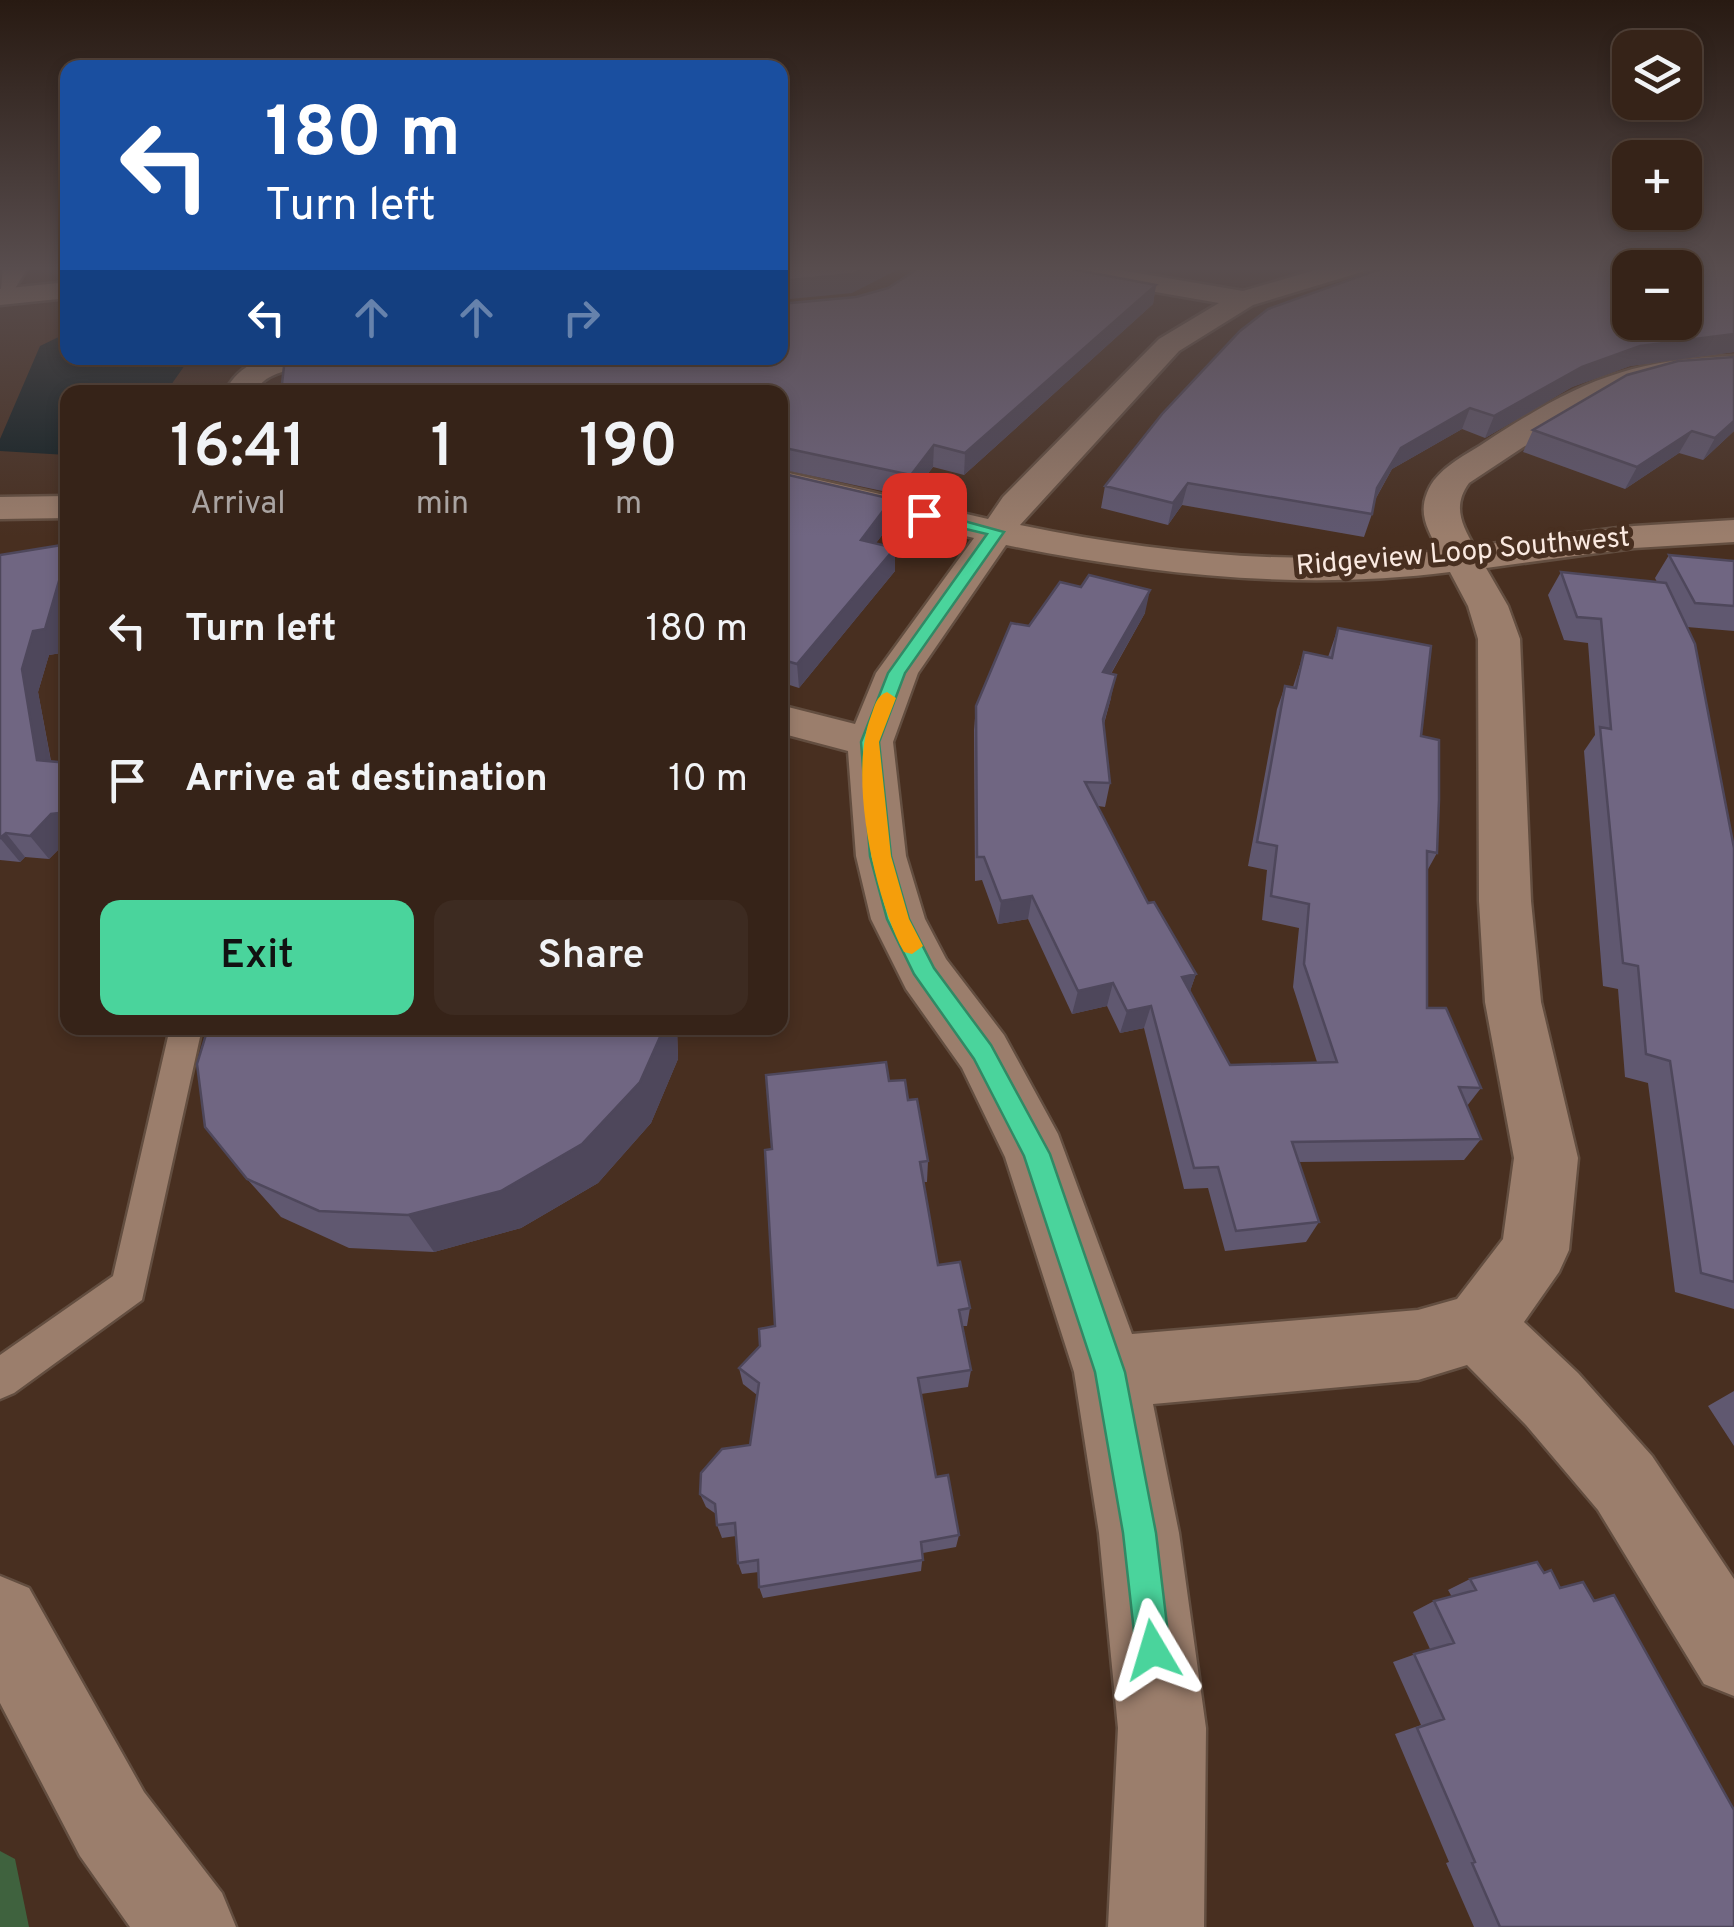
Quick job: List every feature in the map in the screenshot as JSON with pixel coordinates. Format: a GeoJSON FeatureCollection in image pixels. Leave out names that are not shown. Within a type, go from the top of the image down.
{"type":"FeatureCollection","features":[{"type":"Feature","properties":{"kind":"street"},"geometry":{"type":"LineString","coordinates":[[1156,1927],[1162,1728],[1140,1533],[1110,1372],[1036,1154],[983,1052],[926,974],[898,919],[881,856],[870,742],[896,673],[1016,505],[1159,356]]}},
{"type":"Feature","properties":{"kind":"street"},"geometry":{"type":"LineString","coordinates":[[244,385],[249,376],[264,370],[298,365]]}},
{"type":"Feature","properties":{"kind":"street"},"geometry":{"type":"LineString","coordinates":[[1110,1372],[1418,1345],[1479,1327],[1536,1250],[1546,1158],[1512,1002],[1505,901],[1499,638],[1488,606],[1441,520],[1444,493],[1457,476],[1594,391],[1625,378],[1665,369],[1734,365]]}},
{"type":"Feature","properties":{"kind":"street","name":"Ridgeview Loop Southwest"},"geometry":{"type":"LineString","coordinates":[[788,483],[996,532],[1137,559],[1229,568],[1335,570],[1734,531]]}},
{"type":"Feature","properties":{"kind":"street"},"geometry":{"type":"LineString","coordinates":[[0,508],[60,507]]}},
{"type":"Feature","properties":{"kind":"street"},"geometry":{"type":"LineString","coordinates":[[788,720],[870,742]]}},
{"type":"Feature","properties":{"kind":"street"},"geometry":{"type":"LineString","coordinates":[[1479,1327],[1552,1399],[1625,1483],[1734,1654]]}},
{"type":"Feature","properties":{"kind":"street"},"geometry":{"type":"LineString","coordinates":[[0,1617],[112,1824],[188,1927]]}},
{"type":"Feature","properties":{"kind":"lane"},"geometry":{"type":"LineString","coordinates":[[0,1378],[129,1288],[184,1035]]}},
{"type":"Feature","properties":{"kind":"green space"},"geometry":{"type":"Polygon","coordinates":[[[0,1851],[15,1859],[29,1927],[0,1927],[0,1851]]]}},
{"type":"Feature","properties":{"kind":"shaded area"},"geometry":{"type":"Polygon","coordinates":[[[36,356],[60,356],[60,365],[185,365],[171,385],[60,385],[60,455],[0,451],[0,439],[36,356]]]}},
{"type":"Feature","properties":{"kind":"building"},"geometry":{"type":"Polygon","coordinates":[[[788,356],[1075,356],[965,453],[934,445],[911,475],[788,449],[788,385],[282,385],[284,365],[788,365],[788,356]]]}},
{"type":"Feature","properties":{"kind":"building"},"geometry":{"type":"Polygon","coordinates":[[[1217,356],[1613,356],[1582,367],[1494,416],[1470,408],[1401,448],[1377,488],[1372,514],[1188,483],[1173,503],[1105,486],[1162,414],[1217,356]]]}},
{"type":"Feature","properties":{"kind":"building"},"geometry":{"type":"Polygon","coordinates":[[[1734,357],[1734,421],[1715,438],[1692,431],[1637,467],[1533,430],[1627,375],[1678,361],[1734,357]]]}},
{"type":"Feature","properties":{"kind":"building"},"geometry":{"type":"Polygon","coordinates":[[[788,475],[892,499],[861,540],[895,548],[797,664],[788,661],[788,475]]]}},
{"type":"Feature","properties":{"kind":"building"},"geometry":{"type":"Polygon","coordinates":[[[60,545],[60,577],[45,629],[33,631],[22,669],[37,760],[60,762],[60,813],[51,814],[30,836],[6,833],[0,838],[0,555],[60,545]]]}},
{"type":"Feature","properties":{"kind":"building"},"geometry":{"type":"Polygon","coordinates":[[[1669,555],[1734,561],[1734,606],[1695,603],[1669,555]]]}},
{"type":"Feature","properties":{"kind":"building"},"geometry":{"type":"Polygon","coordinates":[[[1561,572],[1666,583],[1695,644],[1734,848],[1734,1282],[1701,1273],[1670,1061],[1646,1054],[1638,966],[1623,963],[1600,727],[1611,729],[1601,619],[1577,617],[1561,572]]]}},
{"type":"Feature","properties":{"kind":"building"},"geometry":{"type":"Polygon","coordinates":[[[1089,575],[1150,590],[1103,672],[1116,675],[1103,719],[1110,783],[1085,782],[1148,903],[1154,902],[1196,974],[1182,977],[1230,1065],[1337,1062],[1304,964],[1309,904],[1271,896],[1277,846],[1257,842],[1285,686],[1296,688],[1304,652],[1332,658],[1338,628],[1431,646],[1421,736],[1439,740],[1439,800],[1437,853],[1427,851],[1427,1008],[1446,1008],[1481,1088],[1459,1087],[1481,1139],[1292,1142],[1319,1222],[1236,1231],[1218,1167],[1194,1168],[1151,1006],[1127,1011],[1113,983],[1078,991],[1032,896],[1001,901],[984,857],[977,857],[976,706],[1011,623],[1029,626],[1060,582],[1081,587],[1089,575]]]}},
{"type":"Feature","properties":{"kind":"building"},"geometry":{"type":"Polygon","coordinates":[[[206,1035],[661,1035],[640,1082],[582,1144],[501,1191],[408,1215],[319,1211],[247,1179],[205,1127],[197,1064],[206,1035]]]}},
{"type":"Feature","properties":{"kind":"building"},"geometry":{"type":"Polygon","coordinates":[[[886,1062],[889,1081],[905,1080],[908,1100],[917,1099],[928,1161],[920,1162],[938,1265],[960,1262],[970,1308],[959,1310],[971,1370],[918,1378],[936,1477],[948,1475],[959,1535],[921,1542],[923,1560],[759,1587],[758,1560],[738,1563],[735,1523],[717,1525],[715,1504],[700,1494],[701,1473],[722,1449],[750,1445],[759,1383],[739,1368],[760,1346],[759,1329],[775,1326],[765,1150],[772,1149],[766,1075],[886,1062]]]}},
{"type":"Feature","properties":{"kind":"building"},"geometry":{"type":"Polygon","coordinates":[[[1537,1562],[1544,1573],[1551,1570],[1560,1588],[1583,1582],[1594,1601],[1614,1595],[1734,1810],[1734,1927],[1500,1927],[1417,1728],[1444,1719],[1414,1654],[1454,1643],[1434,1601],[1476,1590],[1470,1579],[1537,1562]]]}},
{"type":"Feature","properties":{"kind":"slow traffic"},"geometry":{"type":"LineString","coordinates":[[887,698],[870,742],[881,856],[898,919],[912,946]]}},
{"type":"Feature","properties":{"kind":"route"},"geometry":{"type":"LineString","coordinates":[[924,515],[996,532],[896,673],[870,742],[881,856],[898,919],[926,974],[983,1052],[1036,1154],[1110,1372],[1140,1533],[1153,1650]]}}]}
